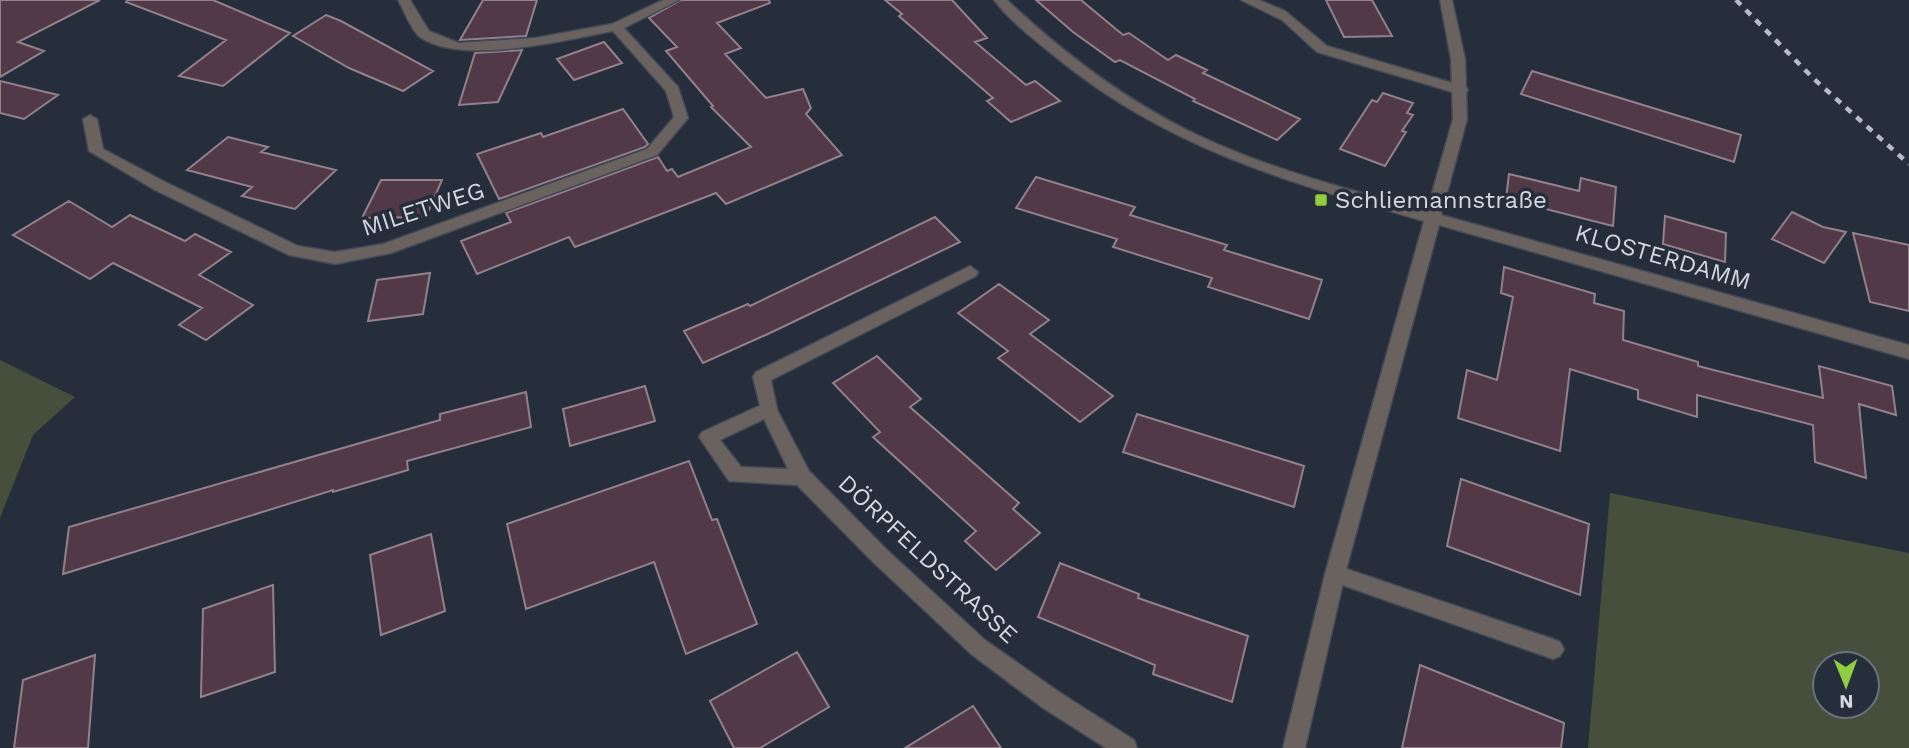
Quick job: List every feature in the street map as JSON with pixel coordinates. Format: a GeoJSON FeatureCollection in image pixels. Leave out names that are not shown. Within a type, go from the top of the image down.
{"type":"FeatureCollection","features":[{"type":"Feature","properties":{"kind":"street"},"geometry":{"type":"LineString","coordinates":[[404,0],[424,34],[458,47],[535,42],[615,27],[673,0]]}},
{"type":"Feature","properties":{"kind":"street","name":"KLOSTERDAMM"},"geometry":{"type":"LineString","coordinates":[[1000,0],[1068,61],[1113,95],[1204,143],[1312,184],[1909,352]]}},
{"type":"Feature","properties":{"kind":"street"},"geometry":{"type":"LineString","coordinates":[[1247,0],[1262,5],[1296,25],[1306,39],[1322,49],[1461,90]]}},
{"type":"Feature","properties":{"kind":"street"},"geometry":{"type":"LineString","coordinates":[[1294,748],[1335,575],[1461,119],[1457,44],[1446,0]]}},
{"type":"Feature","properties":{"kind":"street","name":"MILETWEG"},"geometry":{"type":"LineString","coordinates":[[90,119],[96,151],[160,186],[295,251],[335,258],[385,249],[652,152],[681,118],[679,108],[673,90],[615,27]]}},
{"type":"Feature","properties":{"kind":"street","name":"DÖRPFELDSTRASSE"},"geometry":{"type":"LineString","coordinates":[[970,272],[762,377],[768,409],[802,477],[880,556],[978,647],[1051,700],[1126,748]]}},
{"type":"Feature","properties":{"kind":"street","name":"DÖRPFELDSTRASSE"},"geometry":{"type":"LineString","coordinates":[[768,409],[708,437],[736,475],[802,477]]}},
{"type":"Feature","properties":{"kind":"street"},"geometry":{"type":"LineString","coordinates":[[1335,575],[1553,649]]}},
{"type":"Feature","properties":{"kind":"green space"},"geometry":{"type":"Polygon","coordinates":[[[0,360],[75,397],[33,435],[0,518],[0,360]]]}},
{"type":"Feature","properties":{"kind":"green space"},"geometry":{"type":"Polygon","coordinates":[[[1610,493],[1909,553],[1909,748],[1588,748],[1610,493]]]}},
{"type":"Feature","properties":{"kind":"building"},"geometry":{"type":"Polygon","coordinates":[[[0,0],[100,0],[18,42],[44,51],[0,77],[0,0]]]}},
{"type":"Feature","properties":{"kind":"building"},"geometry":{"type":"Polygon","coordinates":[[[213,0],[290,33],[223,86],[179,76],[226,40],[126,2],[213,0]]]}},
{"type":"Feature","properties":{"kind":"building"},"geometry":{"type":"Polygon","coordinates":[[[483,0],[537,0],[526,36],[460,40],[483,0]]]}},
{"type":"Feature","properties":{"kind":"building"},"geometry":{"type":"Polygon","coordinates":[[[681,0],[769,0],[770,3],[717,23],[741,48],[725,54],[766,98],[803,89],[811,108],[806,114],[842,155],[726,204],[716,193],[575,247],[569,237],[477,274],[461,241],[511,222],[506,213],[658,157],[667,171],[672,169],[678,177],[751,147],[711,107],[713,106],[666,51],[677,47],[649,18],[681,0]]]}},
{"type":"Feature","properties":{"kind":"building"},"geometry":{"type":"Polygon","coordinates":[[[885,0],[952,0],[987,38],[975,42],[1026,85],[1035,81],[1060,101],[1011,122],[987,101],[993,98],[899,16],[902,14],[885,0]]]}},
{"type":"Feature","properties":{"kind":"building"},"geometry":{"type":"Polygon","coordinates":[[[1036,0],[1081,0],[1123,35],[1129,33],[1168,60],[1176,55],[1207,70],[1203,73],[1300,119],[1277,140],[1193,101],[1195,99],[1120,60],[1115,62],[1073,32],[1036,0]]]}},
{"type":"Feature","properties":{"kind":"building"},"geometry":{"type":"Polygon","coordinates":[[[1326,0],[1372,0],[1392,36],[1344,37],[1326,0]]]}},
{"type":"Feature","properties":{"kind":"building"},"geometry":{"type":"Polygon","coordinates":[[[326,15],[433,71],[403,91],[349,68],[293,36],[326,15]]]}},
{"type":"Feature","properties":{"kind":"building"},"geometry":{"type":"Polygon","coordinates":[[[604,42],[622,63],[574,80],[557,59],[604,42]]]}},
{"type":"Feature","properties":{"kind":"building"},"geometry":{"type":"Polygon","coordinates":[[[522,50],[498,102],[459,105],[475,53],[522,50]]]}},
{"type":"Feature","properties":{"kind":"building"},"geometry":{"type":"Polygon","coordinates":[[[1532,71],[1741,135],[1734,162],[1521,94],[1532,71]]]}},
{"type":"Feature","properties":{"kind":"building"},"geometry":{"type":"Polygon","coordinates":[[[0,81],[58,95],[24,119],[0,113],[0,81]]]}},
{"type":"Feature","properties":{"kind":"building"},"geometry":{"type":"Polygon","coordinates":[[[1383,93],[1413,103],[1407,113],[1413,115],[1402,131],[1406,132],[1385,166],[1340,149],[1372,100],[1377,102],[1383,93]]]}},
{"type":"Feature","properties":{"kind":"building"},"geometry":{"type":"Polygon","coordinates":[[[623,109],[648,144],[645,147],[499,199],[477,154],[541,133],[543,137],[623,109]]]}},
{"type":"Feature","properties":{"kind":"building"},"geometry":{"type":"Polygon","coordinates":[[[228,137],[268,147],[261,152],[336,170],[295,209],[242,196],[252,187],[187,170],[228,137]]]}},
{"type":"Feature","properties":{"kind":"building"},"geometry":{"type":"Polygon","coordinates":[[[1509,174],[1579,191],[1581,178],[1616,187],[1613,226],[1506,199],[1509,174]]]}},
{"type":"Feature","properties":{"kind":"building"},"geometry":{"type":"Polygon","coordinates":[[[1036,177],[1135,207],[1130,215],[1227,245],[1224,250],[1322,280],[1309,319],[1208,287],[1212,278],[1113,247],[1117,239],[1016,208],[1036,177]]]}},
{"type":"Feature","properties":{"kind":"building"},"geometry":{"type":"Polygon","coordinates":[[[381,180],[442,180],[426,217],[362,218],[381,180]]]}},
{"type":"Feature","properties":{"kind":"building"},"geometry":{"type":"Polygon","coordinates":[[[69,201],[112,227],[130,215],[185,241],[195,234],[231,252],[199,275],[253,305],[206,340],[179,325],[202,308],[113,263],[90,279],[13,235],[69,201]]]}},
{"type":"Feature","properties":{"kind":"building"},"geometry":{"type":"Polygon","coordinates":[[[1792,212],[1823,227],[1846,232],[1824,263],[1772,239],[1792,212]]]}},
{"type":"Feature","properties":{"kind":"building"},"geometry":{"type":"Polygon","coordinates":[[[1665,216],[1726,233],[1725,262],[1663,244],[1665,216]]]}},
{"type":"Feature","properties":{"kind":"building"},"geometry":{"type":"Polygon","coordinates":[[[935,217],[960,242],[770,333],[703,363],[684,331],[748,304],[750,306],[935,217]]]}},
{"type":"Feature","properties":{"kind":"building"},"geometry":{"type":"Polygon","coordinates":[[[1853,233],[1909,245],[1909,311],[1870,302],[1853,233]]]}},
{"type":"Feature","properties":{"kind":"building"},"geometry":{"type":"Polygon","coordinates":[[[1504,267],[1595,294],[1594,303],[1624,311],[1623,340],[1698,362],[1698,366],[1823,398],[1819,366],[1892,386],[1896,415],[1859,404],[1866,478],[1815,462],[1813,425],[1697,395],[1697,417],[1638,399],[1638,390],[1570,369],[1560,451],[1458,418],[1467,370],[1497,380],[1513,297],[1501,293],[1504,267]]]}},
{"type":"Feature","properties":{"kind":"building"},"geometry":{"type":"Polygon","coordinates":[[[430,273],[423,314],[368,321],[377,280],[430,273]]]}},
{"type":"Feature","properties":{"kind":"building"},"geometry":{"type":"Polygon","coordinates":[[[999,284],[1049,320],[1030,334],[1113,396],[1080,422],[998,358],[1008,351],[958,313],[999,284]]]}},
{"type":"Feature","properties":{"kind":"building"},"geometry":{"type":"Polygon","coordinates":[[[877,356],[921,399],[910,407],[1019,503],[1013,509],[1040,533],[996,570],[965,541],[976,531],[873,437],[880,432],[833,383],[877,356]]]}},
{"type":"Feature","properties":{"kind":"building"},"geometry":{"type":"Polygon","coordinates":[[[645,386],[655,421],[570,446],[563,409],[645,386]]]}},
{"type":"Feature","properties":{"kind":"building"},"geometry":{"type":"Polygon","coordinates":[[[526,392],[531,427],[407,461],[408,470],[333,490],[63,574],[69,527],[440,420],[440,414],[526,392]]]}},
{"type":"Feature","properties":{"kind":"building"},"geometry":{"type":"Polygon","coordinates":[[[1137,414],[1304,466],[1294,507],[1123,452],[1137,414]]]}},
{"type":"Feature","properties":{"kind":"building"},"geometry":{"type":"Polygon","coordinates":[[[689,461],[712,520],[717,519],[757,624],[686,654],[654,562],[526,609],[507,524],[689,461]]]}},
{"type":"Feature","properties":{"kind":"building"},"geometry":{"type":"Polygon","coordinates":[[[1461,479],[1589,524],[1580,595],[1447,546],[1461,479]]]}},
{"type":"Feature","properties":{"kind":"building"},"geometry":{"type":"Polygon","coordinates":[[[431,534],[445,611],[381,635],[370,555],[431,534]]]}},
{"type":"Feature","properties":{"kind":"building"},"geometry":{"type":"Polygon","coordinates":[[[1060,563],[1139,594],[1138,598],[1248,636],[1232,702],[1153,674],[1155,665],[1038,617],[1060,563]]]}},
{"type":"Feature","properties":{"kind":"building"},"geometry":{"type":"Polygon","coordinates":[[[273,585],[275,672],[201,697],[203,609],[273,585]]]}},
{"type":"Feature","properties":{"kind":"building"},"geometry":{"type":"Polygon","coordinates":[[[797,652],[829,707],[760,748],[734,748],[710,701],[797,652]]]}},
{"type":"Feature","properties":{"kind":"building"},"geometry":{"type":"Polygon","coordinates":[[[95,655],[88,748],[14,748],[23,680],[95,655]]]}},
{"type":"Feature","properties":{"kind":"building"},"geometry":{"type":"Polygon","coordinates":[[[1420,665],[1564,723],[1561,748],[1402,748],[1420,665]]]}},
{"type":"Feature","properties":{"kind":"building"},"geometry":{"type":"Polygon","coordinates":[[[973,706],[1001,748],[905,748],[973,706]]]}},
{"type":"Feature","properties":{"kind":"railway"},"geometry":{"type":"LineString","coordinates":[[1736,0],[1814,79],[1909,164]]}},
{"type":"Feature","properties":{"kind":"place","name":"Schliemannstraße"},"geometry":{"type":"Point","coordinates":[1321,200]}}]}
